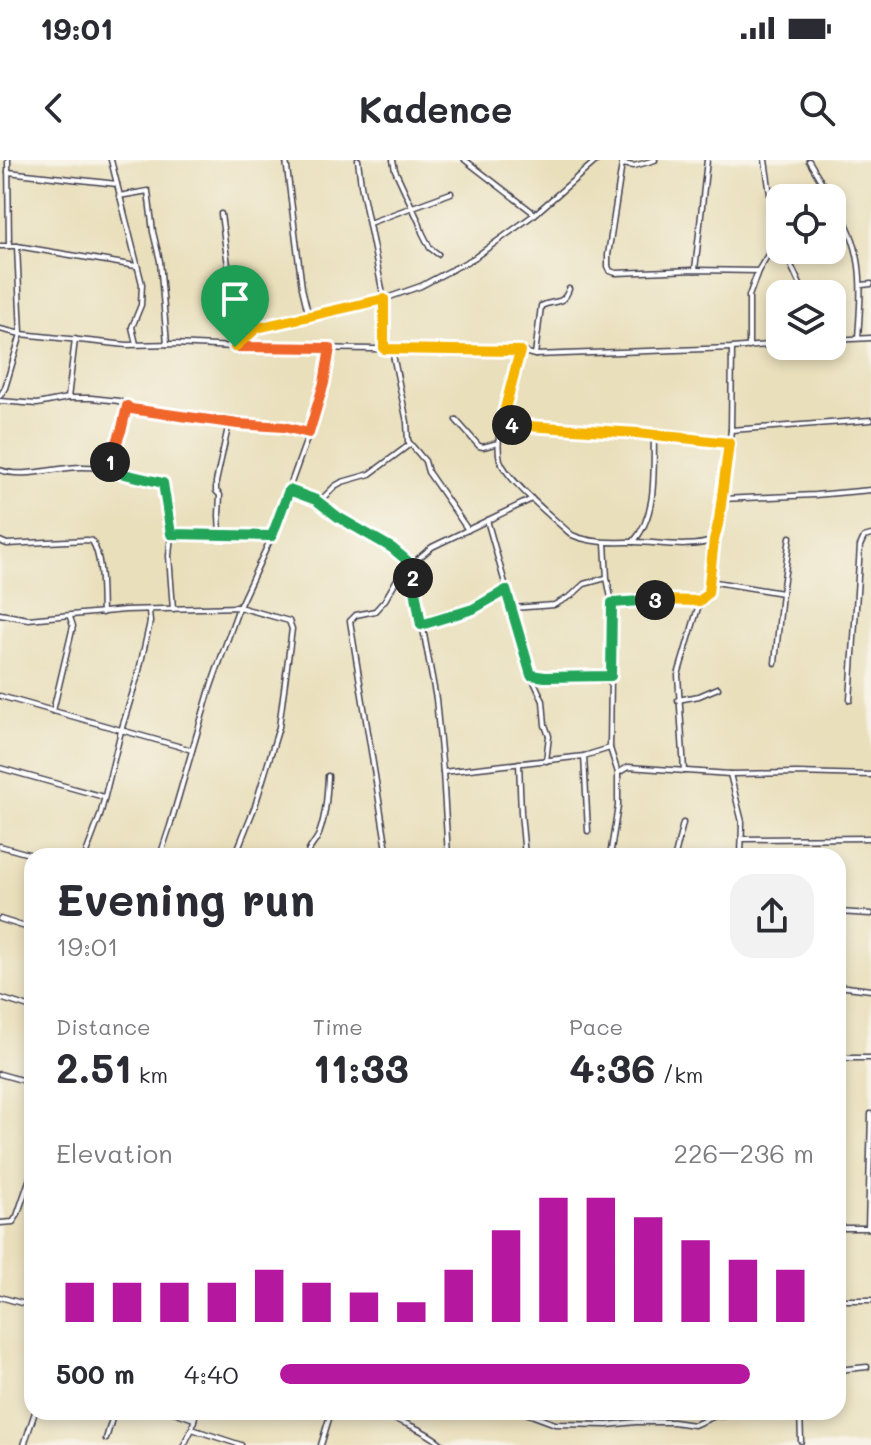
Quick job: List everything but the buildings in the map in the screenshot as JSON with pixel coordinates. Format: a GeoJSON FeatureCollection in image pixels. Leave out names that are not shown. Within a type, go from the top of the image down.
{"type":"FeatureCollection","features":[{"type":"Feature","properties":{"kind":"street"},"geometry":{"type":"LineString","coordinates":[[8,160],[9,246]]}},
{"type":"Feature","properties":{"kind":"street"},"geometry":{"type":"LineString","coordinates":[[111,160],[142,284],[141,305],[132,327],[136,344]]}},
{"type":"Feature","properties":{"kind":"street"},"geometry":{"type":"LineString","coordinates":[[286,160],[302,288],[309,317]]}},
{"type":"Feature","properties":{"kind":"street"},"geometry":{"type":"LineString","coordinates":[[358,160],[384,299],[384,349]]}},
{"type":"Feature","properties":{"kind":"street"},"geometry":{"type":"LineString","coordinates":[[393,160],[430,248],[438,254]]}},
{"type":"Feature","properties":{"kind":"street"},"geometry":{"type":"LineString","coordinates":[[465,160],[535,214]]}},
{"type":"Feature","properties":{"kind":"street"},"geometry":{"type":"LineString","coordinates":[[221,214],[236,324],[242,330],[257,328],[384,299],[421,286],[474,258],[535,214],[597,160]]}},
{"type":"Feature","properties":{"kind":"street"},"geometry":{"type":"LineString","coordinates":[[655,160],[634,166],[621,162],[608,255],[610,271],[758,271]]}},
{"type":"Feature","properties":{"kind":"street"},"geometry":{"type":"LineString","coordinates":[[695,270],[707,160]]}},
{"type":"Feature","properties":{"kind":"street"},"geometry":{"type":"LineString","coordinates":[[765,160],[769,184]]}},
{"type":"Feature","properties":{"kind":"street"},"geometry":{"type":"LineString","coordinates":[[809,161],[823,184]]}},
{"type":"Feature","properties":{"kind":"street"},"geometry":{"type":"LineString","coordinates":[[8,172],[117,184]]}},
{"type":"Feature","properties":{"kind":"street"},"geometry":{"type":"LineString","coordinates":[[119,196],[148,191],[160,261],[167,344]]}},
{"type":"Feature","properties":{"kind":"street"},"geometry":{"type":"LineString","coordinates":[[369,223],[451,193]]}},
{"type":"Feature","properties":{"kind":"street"},"geometry":{"type":"LineString","coordinates":[[846,220],[855,242],[862,285],[858,338]]}},
{"type":"Feature","properties":{"kind":"street"},"geometry":{"type":"LineString","coordinates":[[0,246],[17,246],[136,266]]}},
{"type":"Feature","properties":{"kind":"street"},"geometry":{"type":"LineString","coordinates":[[17,246],[21,334],[0,398],[37,404],[68,398],[119,401],[131,409],[229,423],[284,427],[309,433]]}},
{"type":"Feature","properties":{"kind":"street"},"geometry":{"type":"LineString","coordinates":[[749,347],[749,296],[766,259]]}},
{"type":"Feature","properties":{"kind":"street"},"geometry":{"type":"LineString","coordinates":[[862,285],[871,284]]}},
{"type":"Feature","properties":{"kind":"street"},"geometry":{"type":"LineString","coordinates":[[535,355],[541,306],[566,298],[569,289]]}},
{"type":"Feature","properties":{"kind":"street"},"geometry":{"type":"LineString","coordinates":[[235,347],[257,328]]}},
{"type":"Feature","properties":{"kind":"street"},"geometry":{"type":"LineString","coordinates":[[0,329],[21,334],[136,344],[520,351],[535,355],[766,345]]}},
{"type":"Feature","properties":{"kind":"street"},"geometry":{"type":"LineString","coordinates":[[846,339],[871,338]]}},
{"type":"Feature","properties":{"kind":"street"},"geometry":{"type":"LineString","coordinates":[[68,398],[75,339]]}},
{"type":"Feature","properties":{"kind":"street"},"geometry":{"type":"LineString","coordinates":[[163,848],[210,689],[239,607],[272,536],[309,433],[324,383],[330,348]]}},
{"type":"Feature","properties":{"kind":"street"},"geometry":{"type":"LineString","coordinates":[[684,771],[678,700],[679,667],[700,601],[708,593],[731,430],[732,348]]}},
{"type":"Feature","properties":{"kind":"street"},"geometry":{"type":"LineString","coordinates":[[392,350],[409,445],[425,461],[428,472],[468,530]]}},
{"type":"Feature","properties":{"kind":"street"},"geometry":{"type":"LineString","coordinates":[[520,351],[498,443],[500,461],[505,470],[532,499],[572,535],[605,543],[697,545],[714,540]]}},
{"type":"Feature","properties":{"kind":"street"},"geometry":{"type":"LineString","coordinates":[[107,470],[127,406]]}},
{"type":"Feature","properties":{"kind":"street"},"geometry":{"type":"LineString","coordinates":[[456,420],[479,446],[498,443]]}},
{"type":"Feature","properties":{"kind":"street"},"geometry":{"type":"LineString","coordinates":[[731,430],[871,420]]}},
{"type":"Feature","properties":{"kind":"street"},"geometry":{"type":"LineString","coordinates":[[220,535],[220,495],[216,491],[216,482],[229,423]]}},
{"type":"Feature","properties":{"kind":"street"},"geometry":{"type":"LineString","coordinates":[[501,424],[729,443]]}},
{"type":"Feature","properties":{"kind":"street"},"geometry":{"type":"LineString","coordinates":[[633,542],[646,522],[652,493],[654,435]]}},
{"type":"Feature","properties":{"kind":"street"},"geometry":{"type":"LineString","coordinates":[[318,503],[335,486],[370,474],[409,445]]}},
{"type":"Feature","properties":{"kind":"street"},"geometry":{"type":"LineString","coordinates":[[0,470],[20,474],[82,467],[163,483],[171,534],[169,556],[173,609]]}},
{"type":"Feature","properties":{"kind":"street"},"geometry":{"type":"LineString","coordinates":[[289,490],[316,500],[338,517],[392,548],[411,564],[436,699],[448,848]]}},
{"type":"Feature","properties":{"kind":"street"},"geometry":{"type":"LineString","coordinates":[[721,499],[871,490]]}},
{"type":"Feature","properties":{"kind":"street"},"geometry":{"type":"LineString","coordinates":[[387,848],[350,621],[356,615],[375,611],[400,574],[432,547],[532,499]]}},
{"type":"Feature","properties":{"kind":"street"},"geometry":{"type":"LineString","coordinates":[[487,520],[531,675],[543,701],[549,736],[546,761]]}},
{"type":"Feature","properties":{"kind":"street"},"geometry":{"type":"LineString","coordinates":[[171,534],[272,536]]}},
{"type":"Feature","properties":{"kind":"street"},"geometry":{"type":"LineString","coordinates":[[850,700],[860,546],[864,537],[871,535]]}},
{"type":"Feature","properties":{"kind":"street"},"geometry":{"type":"LineString","coordinates":[[775,663],[790,537]]}},
{"type":"Feature","properties":{"kind":"street"},"geometry":{"type":"LineString","coordinates":[[0,541],[7,544],[92,541],[100,573],[102,613]]}},
{"type":"Feature","properties":{"kind":"street"},"geometry":{"type":"LineString","coordinates":[[605,543],[612,603],[610,748],[617,770],[618,806],[611,848]]}},
{"type":"Feature","properties":{"kind":"street"},"geometry":{"type":"LineString","coordinates":[[513,608],[554,605],[584,584],[607,578]]}},
{"type":"Feature","properties":{"kind":"street"},"geometry":{"type":"LineString","coordinates":[[709,581],[782,593]]}},
{"type":"Feature","properties":{"kind":"street"},"geometry":{"type":"LineString","coordinates":[[421,625],[473,609],[506,590]]}},
{"type":"Feature","properties":{"kind":"street"},"geometry":{"type":"LineString","coordinates":[[612,603],[700,601]]}},
{"type":"Feature","properties":{"kind":"street"},"geometry":{"type":"LineString","coordinates":[[0,614],[28,619],[239,607],[289,621],[292,629],[279,727],[255,806],[238,848]]}},
{"type":"Feature","properties":{"kind":"street"},"geometry":{"type":"LineString","coordinates":[[88,848],[100,816],[144,653],[149,611]]}},
{"type":"Feature","properties":{"kind":"street"},"geometry":{"type":"LineString","coordinates":[[53,711],[73,626],[70,616]]}},
{"type":"Feature","properties":{"kind":"street"},"geometry":{"type":"LineString","coordinates":[[531,675],[611,676]]}},
{"type":"Feature","properties":{"kind":"street"},"geometry":{"type":"LineString","coordinates":[[678,700],[718,688]]}},
{"type":"Feature","properties":{"kind":"street"},"geometry":{"type":"LineString","coordinates":[[0,696],[192,750]]}},
{"type":"Feature","properties":{"kind":"street"},"geometry":{"type":"LineString","coordinates":[[443,772],[584,756],[610,748]]}},
{"type":"Feature","properties":{"kind":"street"},"geometry":{"type":"LineString","coordinates":[[584,756],[588,831]]}},
{"type":"Feature","properties":{"kind":"street"},"geometry":{"type":"LineString","coordinates":[[519,763],[524,848]]}},
{"type":"Feature","properties":{"kind":"street"},"geometry":{"type":"LineString","coordinates":[[0,768],[104,797]]}},
{"type":"Feature","properties":{"kind":"street"},"geometry":{"type":"LineString","coordinates":[[617,770],[871,775]]}},
{"type":"Feature","properties":{"kind":"street"},"geometry":{"type":"LineString","coordinates":[[730,774],[742,822],[742,848]]}},
{"type":"Feature","properties":{"kind":"street"},"geometry":{"type":"LineString","coordinates":[[309,848],[318,837],[326,810],[328,776]]}},
{"type":"Feature","properties":{"kind":"street"},"geometry":{"type":"LineString","coordinates":[[677,848],[683,823]]}},
{"type":"Feature","properties":{"kind":"street"},"geometry":{"type":"LineString","coordinates":[[743,839],[871,838]]}},
{"type":"Feature","properties":{"kind":"street"},"geometry":{"type":"LineString","coordinates":[[0,846],[24,853]]}},
{"type":"Feature","properties":{"kind":"street"},"geometry":{"type":"LineString","coordinates":[[846,912],[871,914]]}},
{"type":"Feature","properties":{"kind":"street"},"geometry":{"type":"LineString","coordinates":[[0,919],[24,926]]}},
{"type":"Feature","properties":{"kind":"street"},"geometry":{"type":"LineString","coordinates":[[846,987],[871,990]]}},
{"type":"Feature","properties":{"kind":"street"},"geometry":{"type":"LineString","coordinates":[[0,998],[24,1006]]}},
{"type":"Feature","properties":{"kind":"street"},"geometry":{"type":"LineString","coordinates":[[846,1058],[871,1058]]}},
{"type":"Feature","properties":{"kind":"street"},"geometry":{"type":"LineString","coordinates":[[0,1074],[24,1081]]}},
{"type":"Feature","properties":{"kind":"street"},"geometry":{"type":"LineString","coordinates":[[846,1228],[869,1228],[871,1114]]}},
{"type":"Feature","properties":{"kind":"street"},"geometry":{"type":"LineString","coordinates":[[0,1223],[13,1222],[24,1195]]}},
{"type":"Feature","properties":{"kind":"street"},"geometry":{"type":"LineString","coordinates":[[0,1297],[24,1304]]}},
{"type":"Feature","properties":{"kind":"street"},"geometry":{"type":"LineString","coordinates":[[846,1300],[871,1300]]}},
{"type":"Feature","properties":{"kind":"street"},"geometry":{"type":"LineString","coordinates":[[846,1369],[867,1367]]}},
{"type":"Feature","properties":{"kind":"street"},"geometry":{"type":"LineString","coordinates":[[24,1445],[32,1420]]}},
{"type":"Feature","properties":{"kind":"street"},"geometry":{"type":"LineString","coordinates":[[106,1439],[112,1420]]}},
{"type":"Feature","properties":{"kind":"street"},"geometry":{"type":"LineString","coordinates":[[184,1445],[194,1420]]}},
{"type":"Feature","properties":{"kind":"street"},"geometry":{"type":"LineString","coordinates":[[321,1445],[329,1420]]}},
{"type":"Feature","properties":{"kind":"street"},"geometry":{"type":"LineString","coordinates":[[396,1420],[413,1426],[443,1445]]}},
{"type":"Feature","properties":{"kind":"street"},"geometry":{"type":"LineString","coordinates":[[544,1420],[555,1424],[673,1422],[694,1425],[706,1420]]}},
{"type":"Feature","properties":{"kind":"street"},"geometry":{"type":"LineString","coordinates":[[800,1420],[801,1441]]}},
{"type":"Feature","properties":{"kind":"street"},"geometry":{"type":"LineString","coordinates":[[192,1429],[241,1445]]}},
{"type":"Feature","properties":{"kind":"route"},"geometry":{"type":"LineString","coordinates":[[384,299],[384,349],[520,351],[501,424],[729,443],[708,593],[700,601],[612,603],[611,676],[538,677],[531,675],[506,590],[473,609],[421,625],[411,564],[392,548],[338,517],[316,500],[289,490],[272,536],[171,534],[165,484],[107,470],[127,406],[309,433],[324,383],[330,348],[235,347],[257,328],[384,299]]}}]}
